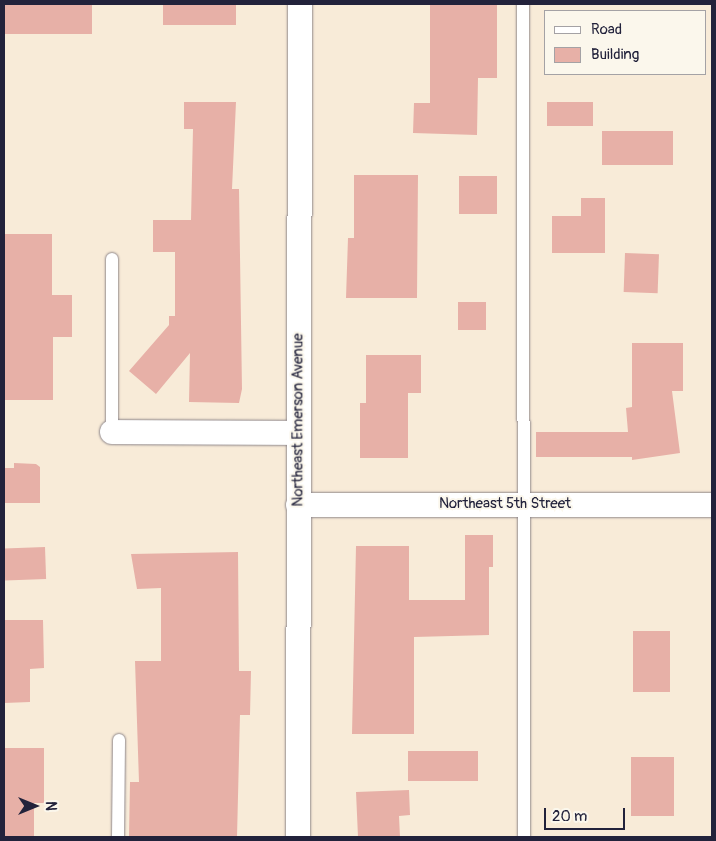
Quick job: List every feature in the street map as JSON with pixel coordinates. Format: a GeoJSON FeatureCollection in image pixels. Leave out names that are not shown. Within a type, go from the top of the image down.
{"type":"FeatureCollection","features":[{"type":"Feature","properties":{"kind":"street","name":"Northeast Emerson Avenue"},"geometry":{"type":"LineString","coordinates":[[298,837],[300,4]]}},
{"type":"Feature","properties":{"kind":"street"},"geometry":{"type":"LineString","coordinates":[[112,432],[298,433]]}},
{"type":"Feature","properties":{"kind":"street","name":"Northeast 5th Street"},"geometry":{"type":"LineString","coordinates":[[298,505],[523,503],[712,505]]}},
{"type":"Feature","properties":{"kind":"lane"},"geometry":{"type":"LineString","coordinates":[[523,4],[524,837]]}},
{"type":"Feature","properties":{"kind":"lane"},"geometry":{"type":"LineString","coordinates":[[112,259],[112,432]]}},
{"type":"Feature","properties":{"kind":"lane"},"geometry":{"type":"LineString","coordinates":[[118,837],[119,740]]}},
{"type":"Feature","properties":{"kind":"building"},"geometry":{"type":"Polygon","coordinates":[[[4,4],[92,4],[92,34],[4,34],[4,4]]]}},
{"type":"Feature","properties":{"kind":"building"},"geometry":{"type":"Polygon","coordinates":[[[163,4],[236,4],[236,25],[163,25],[163,4]]]}},
{"type":"Feature","properties":{"kind":"building"},"geometry":{"type":"Polygon","coordinates":[[[430,4],[497,4],[497,78],[478,78],[477,135],[413,133],[414,103],[430,103],[430,4]]]}},
{"type":"Feature","properties":{"kind":"building"},"geometry":{"type":"Polygon","coordinates":[[[184,102],[236,102],[232,189],[239,189],[242,389],[239,403],[189,402],[190,353],[156,394],[129,371],[169,325],[169,316],[175,316],[175,252],[153,252],[153,220],[191,220],[193,129],[184,129],[184,102]]]}},
{"type":"Feature","properties":{"kind":"building"},"geometry":{"type":"Polygon","coordinates":[[[547,102],[593,102],[593,126],[547,126],[547,102]]]}},
{"type":"Feature","properties":{"kind":"building"},"geometry":{"type":"Polygon","coordinates":[[[602,131],[673,131],[673,165],[602,165],[602,131]]]}},
{"type":"Feature","properties":{"kind":"building"},"geometry":{"type":"Polygon","coordinates":[[[354,175],[418,175],[417,298],[346,298],[348,238],[354,238],[354,175]]]}},
{"type":"Feature","properties":{"kind":"building"},"geometry":{"type":"Polygon","coordinates":[[[459,176],[497,176],[497,214],[459,214],[459,176]]]}},
{"type":"Feature","properties":{"kind":"building"},"geometry":{"type":"Polygon","coordinates":[[[581,198],[605,198],[605,253],[552,253],[552,216],[581,216],[581,198]]]}},
{"type":"Feature","properties":{"kind":"building"},"geometry":{"type":"Polygon","coordinates":[[[4,234],[52,234],[52,295],[72,295],[72,337],[53,337],[53,400],[4,400],[4,234]]]}},
{"type":"Feature","properties":{"kind":"building"},"geometry":{"type":"Polygon","coordinates":[[[625,253],[659,254],[658,293],[624,292],[625,253]]]}},
{"type":"Feature","properties":{"kind":"building"},"geometry":{"type":"Polygon","coordinates":[[[458,302],[486,302],[486,330],[458,330],[458,302]]]}},
{"type":"Feature","properties":{"kind":"building"},"geometry":{"type":"Polygon","coordinates":[[[632,343],[683,343],[683,391],[672,391],[680,453],[632,460],[632,457],[536,457],[536,432],[628,432],[626,408],[632,407],[632,343]]]}},
{"type":"Feature","properties":{"kind":"building"},"geometry":{"type":"Polygon","coordinates":[[[366,355],[421,355],[421,393],[408,393],[408,458],[360,458],[360,403],[366,403],[366,355]]]}},
{"type":"Feature","properties":{"kind":"building"},"geometry":{"type":"Polygon","coordinates":[[[14,463],[36,464],[40,467],[40,503],[4,503],[4,468],[14,468],[14,463]]]}},
{"type":"Feature","properties":{"kind":"building"},"geometry":{"type":"Polygon","coordinates":[[[465,535],[493,535],[493,567],[489,567],[489,635],[414,637],[414,734],[352,734],[356,546],[409,546],[409,600],[465,600],[465,535]]]}},
{"type":"Feature","properties":{"kind":"building"},"geometry":{"type":"Polygon","coordinates":[[[45,547],[46,579],[5,580],[4,548],[45,547]]]}},
{"type":"Feature","properties":{"kind":"building"},"geometry":{"type":"Polygon","coordinates":[[[238,552],[239,671],[251,671],[250,715],[240,715],[237,837],[129,836],[130,782],[139,782],[135,661],[161,661],[161,588],[137,589],[131,554],[238,552]]]}},
{"type":"Feature","properties":{"kind":"building"},"geometry":{"type":"Polygon","coordinates":[[[4,620],[43,620],[44,668],[30,669],[30,702],[4,703],[4,620]]]}},
{"type":"Feature","properties":{"kind":"building"},"geometry":{"type":"Polygon","coordinates":[[[633,631],[670,631],[670,692],[633,692],[633,631]]]}},
{"type":"Feature","properties":{"kind":"building"},"geometry":{"type":"Polygon","coordinates":[[[4,748],[44,748],[44,803],[34,803],[34,837],[4,837],[4,748]]]}},
{"type":"Feature","properties":{"kind":"building"},"geometry":{"type":"Polygon","coordinates":[[[408,751],[478,751],[478,781],[408,781],[408,751]]]}},
{"type":"Feature","properties":{"kind":"building"},"geometry":{"type":"Polygon","coordinates":[[[631,757],[674,757],[674,816],[631,816],[631,757]]]}},
{"type":"Feature","properties":{"kind":"building"},"geometry":{"type":"Polygon","coordinates":[[[409,790],[410,815],[399,816],[400,837],[358,837],[356,792],[409,790]]]}}]}
